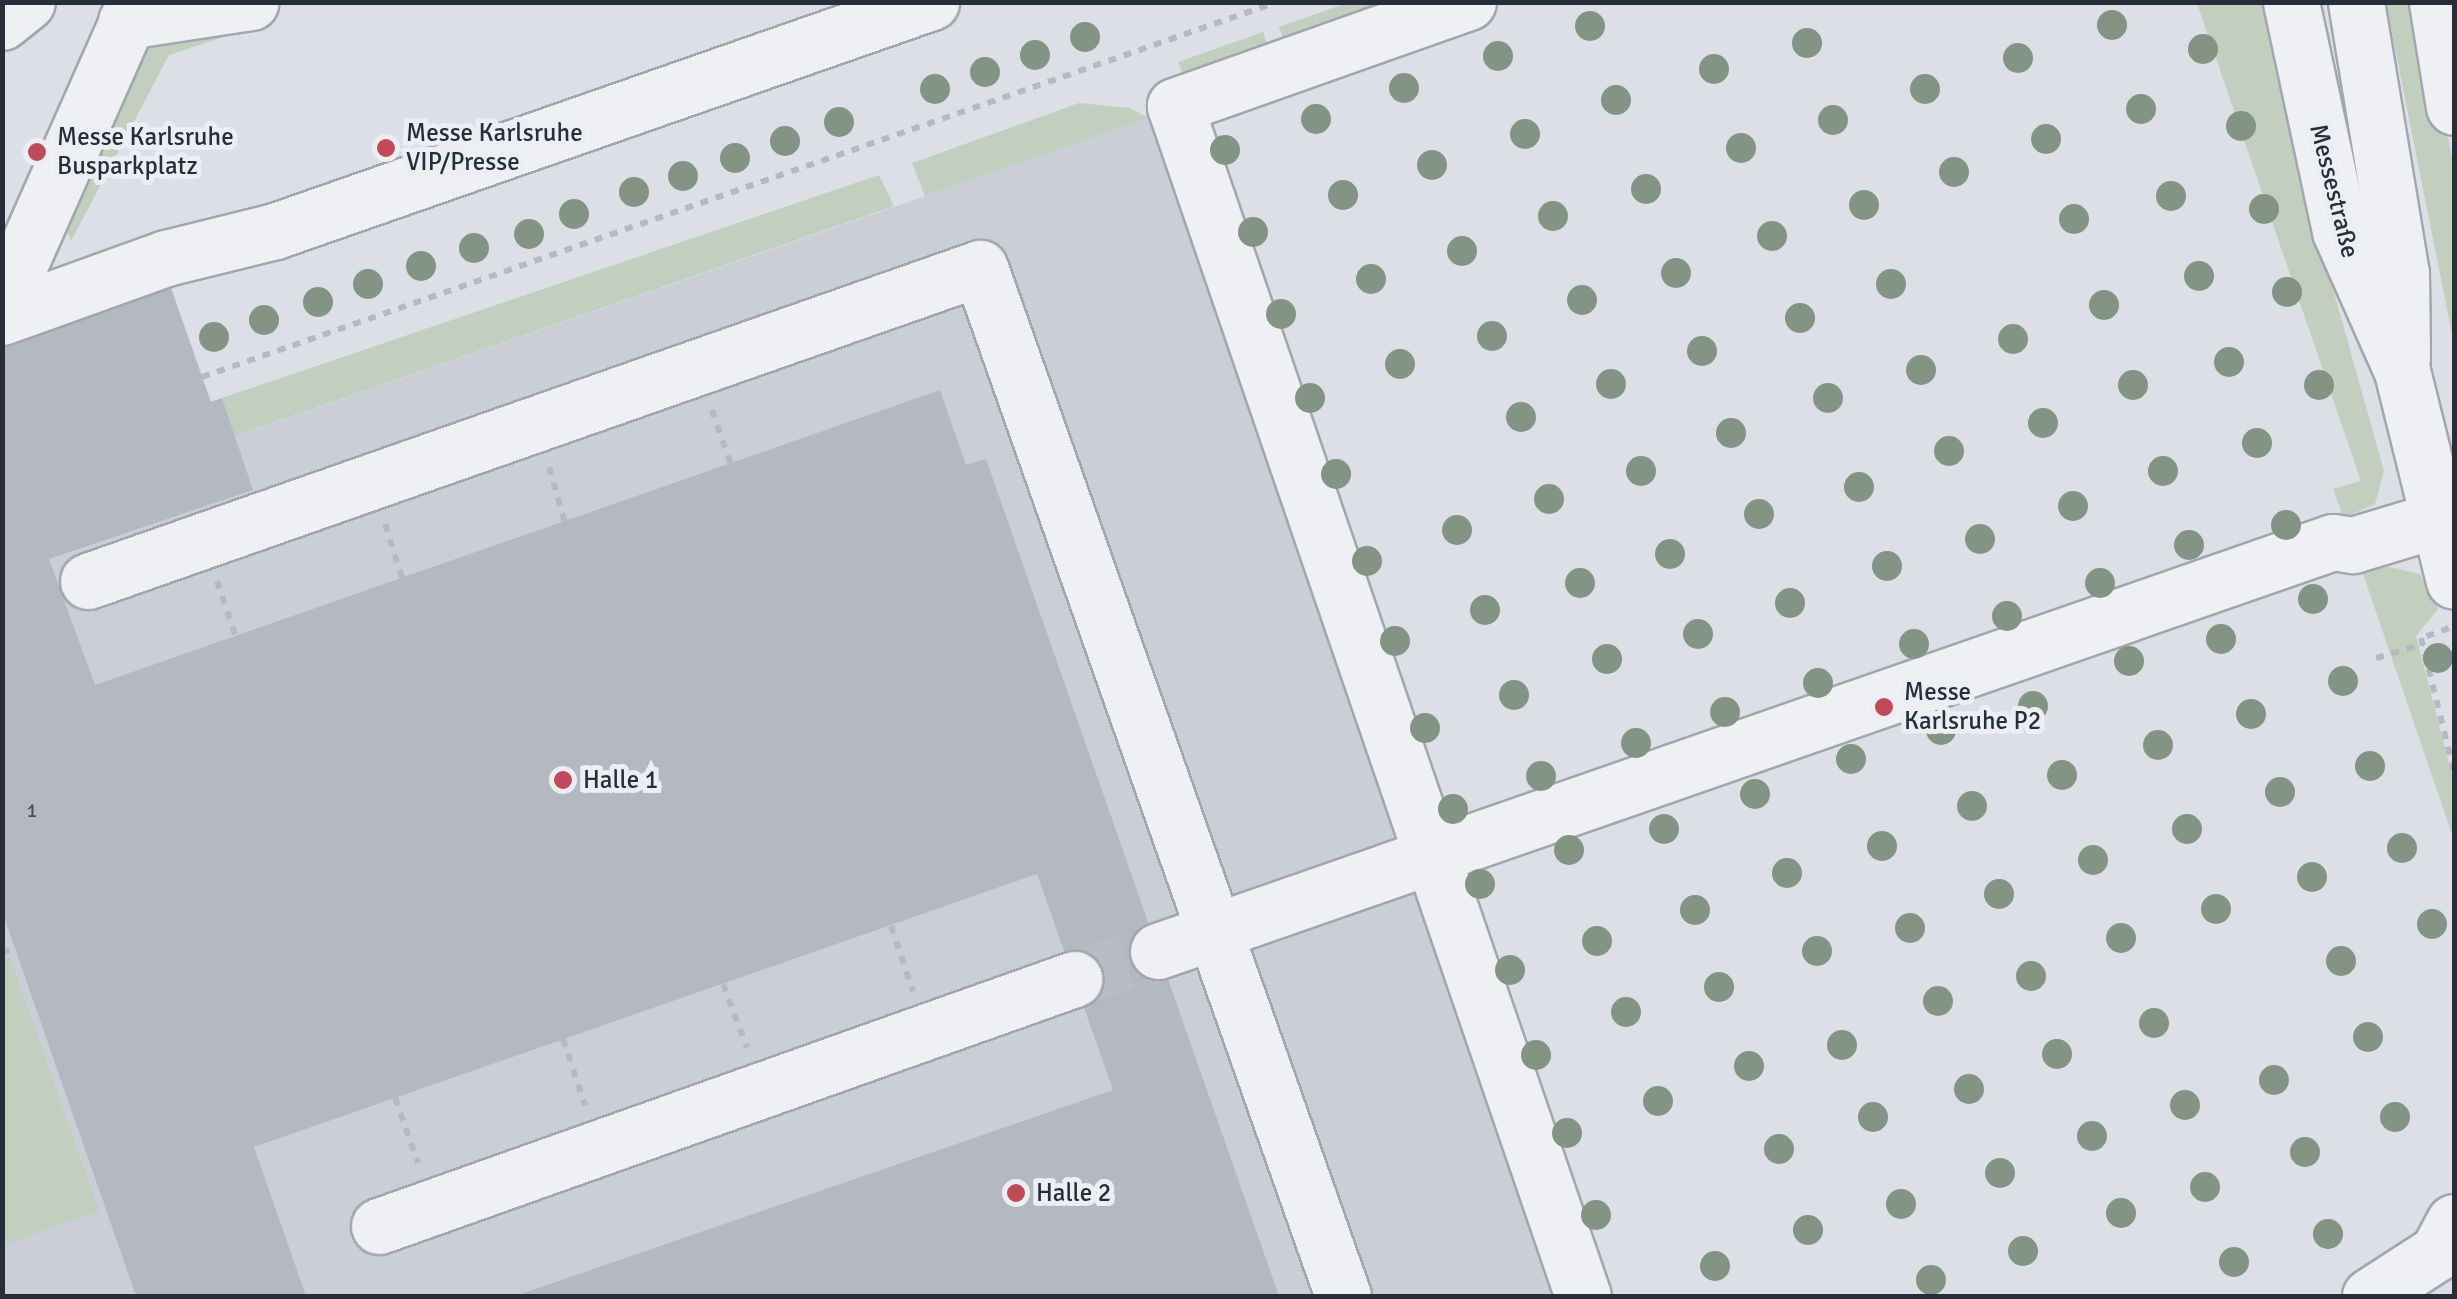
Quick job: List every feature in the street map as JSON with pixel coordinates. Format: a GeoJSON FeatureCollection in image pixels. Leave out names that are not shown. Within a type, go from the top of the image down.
{"type":"FeatureCollection","features":[{"type":"Feature","properties":{"kind":"street"},"geometry":{"type":"LineString","coordinates":[[2,22],[26,2]]}},
{"type":"Feature","properties":{"kind":"street"},"geometry":{"type":"LineString","coordinates":[[2,304],[131,12],[251,2]]}},
{"type":"Feature","properties":{"kind":"street"},"geometry":{"type":"LineString","coordinates":[[2,317],[166,258],[275,231],[931,2]]}},
{"type":"Feature","properties":{"kind":"street"},"geometry":{"type":"LineString","coordinates":[[1468,2],[1175,106],[1583,1296]]}},
{"type":"Feature","properties":{"kind":"street","name":"Messestraße"},"geometry":{"type":"LineString","coordinates":[[2292,2],[2340,231],[2402,370],[2436,424],[2419,524],[2454,581]]}},
{"type":"Feature","properties":{"kind":"street","name":"Messestraße"},"geometry":{"type":"LineString","coordinates":[[2356,2],[2401,274],[2402,370]]}},
{"type":"Feature","properties":{"kind":"street"},"geometry":{"type":"LineString","coordinates":[[2437,2],[2454,108]]}},
{"type":"Feature","properties":{"kind":"street"},"geometry":{"type":"LineString","coordinates":[[88,581],[980,268],[1343,1296]]}},
{"type":"Feature","properties":{"kind":"street"},"geometry":{"type":"LineString","coordinates":[[1158,951],[2333,542],[2352,544],[2419,524]]}},
{"type":"Feature","properties":{"kind":"street"},"geometry":{"type":"LineString","coordinates":[[378,1226],[1074,980]]}},
{"type":"Feature","properties":{"kind":"street"},"geometry":{"type":"LineString","coordinates":[[2370,1296],[2438,1252],[2454,1222]]}},
{"type":"Feature","properties":{"kind":"path"},"geometry":{"type":"LineString","coordinates":[[202,377],[1277,2]]}},
{"type":"Feature","properties":{"kind":"path"},"geometry":{"type":"LineString","coordinates":[[698,366],[731,466]]}},
{"type":"Feature","properties":{"kind":"path"},"geometry":{"type":"LineString","coordinates":[[536,424],[566,523]]}},
{"type":"Feature","properties":{"kind":"path"},"geometry":{"type":"LineString","coordinates":[[372,482],[402,580]]}},
{"type":"Feature","properties":{"kind":"path"},"geometry":{"type":"LineString","coordinates":[[2454,626],[2421,638],[2454,771]]}},
{"type":"Feature","properties":{"kind":"path"},"geometry":{"type":"LineString","coordinates":[[2376,658],[2423,644]]}},
{"type":"Feature","properties":{"kind":"path"},"geometry":{"type":"LineString","coordinates":[[891,926],[927,1031]]}},
{"type":"Feature","properties":{"kind":"path"},"geometry":{"type":"LineString","coordinates":[[2,953],[16,948]]}},
{"type":"Feature","properties":{"kind":"path"},"geometry":{"type":"LineString","coordinates":[[724,984],[762,1089]]}},
{"type":"Feature","properties":{"kind":"path"},"geometry":{"type":"LineString","coordinates":[[563,1040],[600,1148]]}},
{"type":"Feature","properties":{"kind":"path"},"geometry":{"type":"LineString","coordinates":[[395,1098],[433,1206]]}},
{"type":"Feature","properties":{"kind":"shaded area"},"geometry":{"type":"Polygon","coordinates":[[[1149,118],[1558,1296],[3,1296],[2,474],[222,398],[236,436],[1149,118]]]}},
{"type":"Feature","properties":{"kind":"green space"},"geometry":{"type":"Polygon","coordinates":[[[1347,3],[1422,3],[1286,49],[1279,27],[1347,3]]]}},
{"type":"Feature","properties":{"kind":"green space"},"geometry":{"type":"Polygon","coordinates":[[[2197,3],[2268,3],[2319,239],[2384,471],[2375,504],[2344,518],[2333,489],[2361,481],[2197,3]]]}},
{"type":"Feature","properties":{"kind":"green space"},"geometry":{"type":"Polygon","coordinates":[[[2386,3],[2424,3],[2454,169],[2454,344],[2386,3]]]}},
{"type":"Feature","properties":{"kind":"green space"},"geometry":{"type":"Polygon","coordinates":[[[269,22],[169,55],[71,241],[63,222],[137,54],[168,37],[269,22]]]}},
{"type":"Feature","properties":{"kind":"green space"},"geometry":{"type":"Polygon","coordinates":[[[1263,32],[1271,55],[1187,84],[1178,62],[1263,32]]]}},
{"type":"Feature","properties":{"kind":"green space"},"geometry":{"type":"Polygon","coordinates":[[[1079,103],[1129,108],[1149,118],[925,196],[912,163],[1079,103]]]}},
{"type":"Feature","properties":{"kind":"green space"},"geometry":{"type":"Polygon","coordinates":[[[879,175],[894,206],[235,436],[222,398],[879,175]]]}},
{"type":"Feature","properties":{"kind":"green space"},"geometry":{"type":"Polygon","coordinates":[[[2385,566],[2420,574],[2438,609],[2416,636],[2454,782],[2454,840],[2363,574],[2385,566]]]}},
{"type":"Feature","properties":{"kind":"green space"},"geometry":{"type":"Polygon","coordinates":[[[10,957],[99,1211],[3,1245],[2,960],[10,957]]]}},
{"type":"Feature","properties":{"kind":"building","name":"Halle 1"},"geometry":{"type":"Polygon","coordinates":[[[164,268],[211,402],[222,398],[253,490],[49,559],[95,685],[940,390],[966,465],[986,459],[1279,1296],[515,1296],[1113,1090],[1037,874],[254,1147],[306,1296],[136,1296],[2,911],[2,324],[164,268]]]}},
{"type":"Feature","properties":{"kind":"tunnel"},"geometry":{"type":"LineString","coordinates":[[1074,979],[1158,951]]}},
{"type":"Feature","properties":{"kind":"place","name":"Messe Karlsruhe VIP/Presse"},"geometry":{"type":"Point","coordinates":[386,148]}},
{"type":"Feature","properties":{"kind":"place","name":"Messe Karlsruhe Busparkplatz"},"geometry":{"type":"Point","coordinates":[37,152]}},
{"type":"Feature","properties":{"kind":"place","name":"Messe Karlsruhe P2"},"geometry":{"type":"Point","coordinates":[1884,707]}},
{"type":"Feature","properties":{"kind":"place","name":"Halle 1"},"geometry":{"type":"Point","coordinates":[563,780]}},
{"type":"Feature","properties":{"kind":"place","name":"Halle 2"},"geometry":{"type":"Point","coordinates":[1016,1193]}}]}
